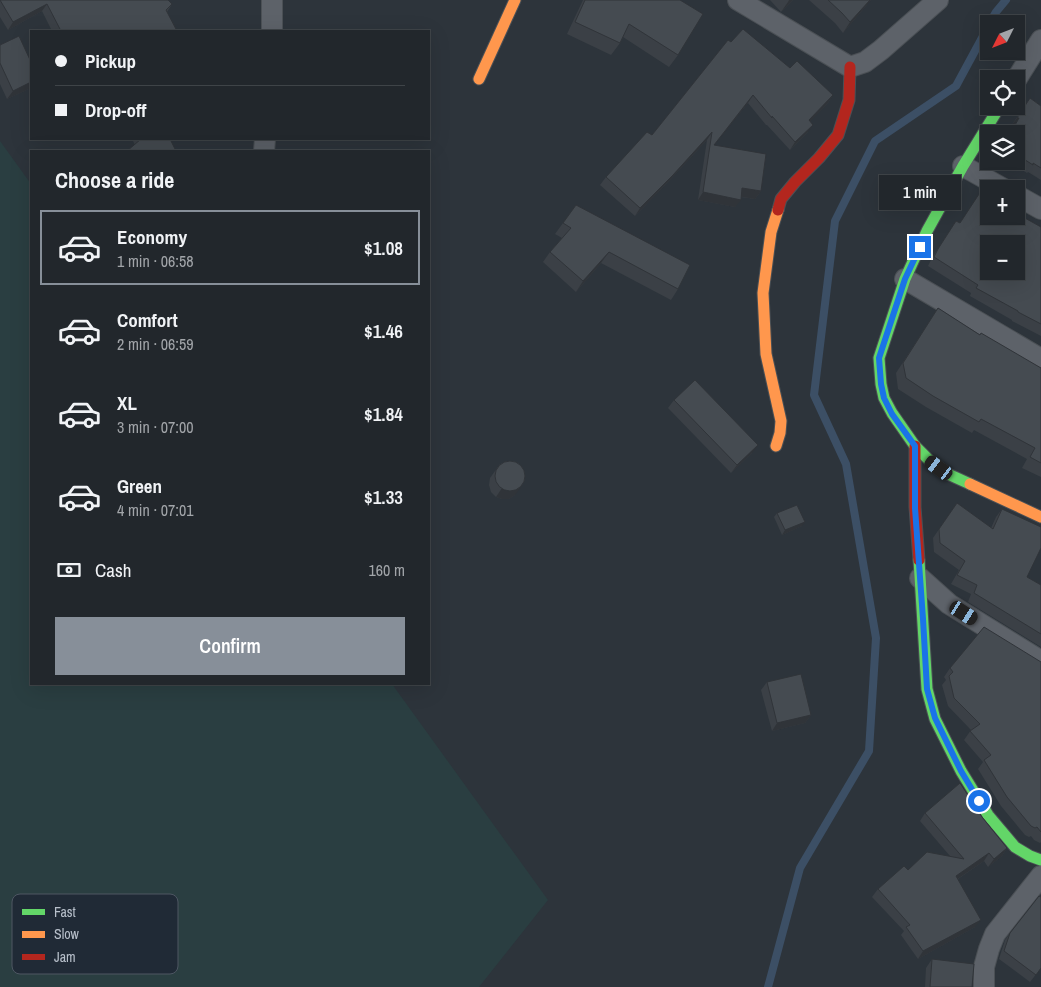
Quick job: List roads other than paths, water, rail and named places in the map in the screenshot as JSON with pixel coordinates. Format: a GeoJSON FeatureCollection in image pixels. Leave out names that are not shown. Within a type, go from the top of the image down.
{"type":"FeatureCollection","features":[{"type":"Feature","properties":{"kind":"street"},"geometry":{"type":"LineString","coordinates":[[272,0],[272,30]]}},
{"type":"Feature","properties":{"kind":"street"},"geometry":{"type":"LineString","coordinates":[[478,79],[516,0]]}},
{"type":"Feature","properties":{"kind":"street"},"geometry":{"type":"LineString","coordinates":[[738,0],[850,66],[866,62],[938,0]]}},
{"type":"Feature","properties":{"kind":"street"},"geometry":{"type":"LineString","coordinates":[[1022,70],[1041,40]]}},
{"type":"Feature","properties":{"kind":"street"},"geometry":{"type":"LineString","coordinates":[[776,446],[781,421],[766,354],[763,293],[770,232],[781,199],[838,135],[849,100],[850,66]]}},
{"type":"Feature","properties":{"kind":"street"},"geometry":{"type":"LineString","coordinates":[[994,115],[963,166],[927,231],[905,279],[879,358],[881,384],[884,398],[892,414],[915,446],[930,461],[948,474],[1041,517]]}},
{"type":"Feature","properties":{"kind":"street"},"geometry":{"type":"LineString","coordinates":[[963,166],[988,180]]}},
{"type":"Feature","properties":{"kind":"street"},"geometry":{"type":"LineString","coordinates":[[1025,200],[1041,209]]}},
{"type":"Feature","properties":{"kind":"street"},"geometry":{"type":"LineString","coordinates":[[905,279],[1041,359]]}},
{"type":"Feature","properties":{"kind":"street"},"geometry":{"type":"LineString","coordinates":[[915,446],[915,508],[927,689],[935,718],[961,771],[988,816],[1015,847],[1041,860]]}},
{"type":"Feature","properties":{"kind":"street"},"geometry":{"type":"LineString","coordinates":[[920,578],[949,604],[1041,661]]}},
{"type":"Feature","properties":{"kind":"street"},"geometry":{"type":"LineString","coordinates":[[984,987],[984,967],[995,934],[1041,876]]}},
{"type":"Feature","properties":{"kind":"waterway"},"geometry":{"type":"LineString","coordinates":[[994,15],[1006,0]]}},
{"type":"Feature","properties":{"kind":"waterway"},"geometry":{"type":"LineString","coordinates":[[768,987],[800,868],[869,751],[876,638],[846,464],[814,395],[835,221],[875,141],[956,86],[980,42]]}}]}
